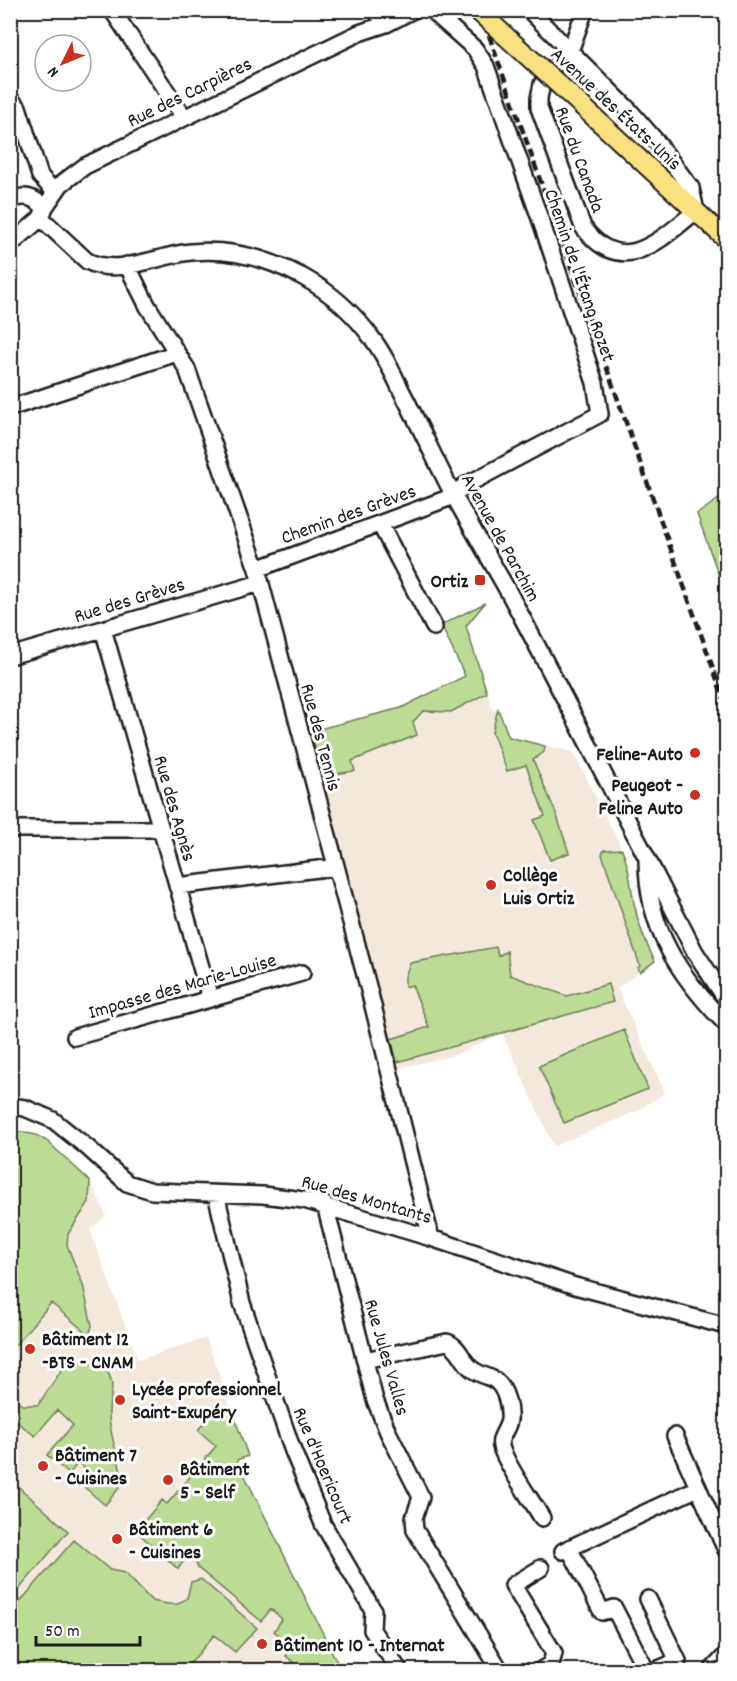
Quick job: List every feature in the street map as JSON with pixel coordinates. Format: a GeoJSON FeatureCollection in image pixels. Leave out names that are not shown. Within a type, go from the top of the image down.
{"type":"FeatureCollection","features":[{"type":"Feature","properties":{"kind":"main road","name":"Avenue des États-Unis"},"geometry":{"type":"LineString","coordinates":[[477,10],[726,239]]}},
{"type":"Feature","properties":{"kind":"street"},"geometry":{"type":"LineString","coordinates":[[112,10],[184,117]]}},
{"type":"Feature","properties":{"kind":"street"},"geometry":{"type":"LineString","coordinates":[[375,10],[386,24]]}},
{"type":"Feature","properties":{"kind":"street","name":"Rue des Carpières"},"geometry":{"type":"LineString","coordinates":[[10,245],[43,212],[54,191],[85,166],[359,33],[386,24],[413,10]]}},
{"type":"Feature","properties":{"kind":"street","name":"Chemin de l'Étang Rozet"},"geometry":{"type":"LineString","coordinates":[[431,10],[475,49],[486,66],[592,372],[600,414],[466,485],[454,495]]}},
{"type":"Feature","properties":{"kind":"street"},"geometry":{"type":"LineString","coordinates":[[529,10],[656,141],[692,188],[696,211]]}},
{"type":"Feature","properties":{"kind":"street"},"geometry":{"type":"LineString","coordinates":[[570,51],[585,10]]}},
{"type":"Feature","properties":{"kind":"street","name":"Rue du Canada"},"geometry":{"type":"LineString","coordinates":[[570,51],[552,68],[543,84],[539,108],[583,227],[593,240],[606,249],[622,253],[638,252],[653,245],[696,211]]}},
{"type":"Feature","properties":{"kind":"street"},"geometry":{"type":"LineString","coordinates":[[10,99],[18,107],[40,176],[54,191]]}},
{"type":"Feature","properties":{"kind":"street"},"geometry":{"type":"LineString","coordinates":[[10,200],[24,195],[33,198],[43,212]]}},
{"type":"Feature","properties":{"kind":"street","name":"Avenue de Parchim"},"geometry":{"type":"LineString","coordinates":[[43,212],[87,261],[96,266],[107,268],[127,265],[189,252],[226,252],[278,264],[323,288],[342,303],[376,343],[454,495],[508,591],[694,952],[726,999]]}},
{"type":"Feature","properties":{"kind":"street","name":"Rue des Tennis"},"geometry":{"type":"LineString","coordinates":[[127,265],[147,305],[187,369],[258,576],[369,990],[430,1238]]}},
{"type":"Feature","properties":{"kind":"street"},"geometry":{"type":"LineString","coordinates":[[10,408],[177,353]]}},
{"type":"Feature","properties":{"kind":"street","name":"Chemin des Grèves"},"geometry":{"type":"LineString","coordinates":[[258,576],[454,495]]}},
{"type":"Feature","properties":{"kind":"street"},"geometry":{"type":"LineString","coordinates":[[380,524],[434,627]]}},
{"type":"Feature","properties":{"kind":"street","name":"Rue des Grèves"},"geometry":{"type":"LineString","coordinates":[[10,656],[103,629],[258,576]]}},
{"type":"Feature","properties":{"kind":"street","name":"Rue des Agnès"},"geometry":{"type":"LineString","coordinates":[[103,629],[210,998]]}},
{"type":"Feature","properties":{"kind":"street"},"geometry":{"type":"LineString","coordinates":[[10,829],[160,829]]}},
{"type":"Feature","properties":{"kind":"street"},"geometry":{"type":"LineString","coordinates":[[647,858],[651,909],[664,944],[683,973],[726,1024]]}},
{"type":"Feature","properties":{"kind":"street"},"geometry":{"type":"LineString","coordinates":[[177,886],[335,867]]}},
{"type":"Feature","properties":{"kind":"street","name":"Impasse des Marie-Louise"},"geometry":{"type":"LineString","coordinates":[[75,1037],[302,973]]}},
{"type":"Feature","properties":{"kind":"street","name":"Rue des Montants"},"geometry":{"type":"LineString","coordinates":[[10,1106],[25,1108],[52,1120],[127,1183],[152,1191],[285,1197],[325,1205],[575,1286],[726,1326]]}},
{"type":"Feature","properties":{"kind":"street","name":"Rue d'Hoericourt"},"geometry":{"type":"LineString","coordinates":[[216,1194],[242,1303],[293,1451],[323,1524],[373,1610],[372,1630],[399,1671]]}},
{"type":"Feature","properties":{"kind":"street","name":"Rue Jules Valles"},"geometry":{"type":"LineString","coordinates":[[325,1205],[375,1400],[388,1432],[421,1497],[414,1518],[415,1530],[500,1671]]}},
{"type":"Feature","properties":{"kind":"street"},"geometry":{"type":"LineString","coordinates":[[365,1360],[447,1342],[456,1347],[473,1371],[495,1380],[506,1397],[509,1416],[507,1426],[501,1436],[502,1450],[542,1518]]}},
{"type":"Feature","properties":{"kind":"street"},"geometry":{"type":"LineString","coordinates":[[675,1436],[698,1488],[723,1532]]}},
{"type":"Feature","properties":{"kind":"street"},"geometry":{"type":"LineString","coordinates":[[646,1671],[614,1608],[603,1612],[566,1549],[698,1488]]}},
{"type":"Feature","properties":{"kind":"street"},"geometry":{"type":"LineString","coordinates":[[541,1568],[513,1584],[554,1653],[551,1664],[541,1671]]}},
{"type":"Feature","properties":{"kind":"street"},"geometry":{"type":"LineString","coordinates":[[648,1599],[678,1661],[667,1669]]}},
{"type":"Feature","properties":{"kind":"street"},"geometry":{"type":"LineString","coordinates":[[712,1671],[726,1655]]}},
{"type":"Feature","properties":{"kind":"shaded area","name":"Collège Luis Ortiz"},"geometry":{"type":"Polygon","coordinates":[[[485,603],[466,626],[493,711],[498,709],[509,737],[573,752],[629,867],[634,903],[644,940],[655,961],[617,988],[665,1093],[637,1111],[554,1146],[502,1033],[455,1055],[399,1068],[311,731],[401,708],[465,676],[441,625],[485,603]]]}},
{"type":"Feature","properties":{"kind":"shaded area","name":"Lycée professionnel Saint-Exupéry"},"geometry":{"type":"Polygon","coordinates":[[[10,1130],[36,1135],[47,1141],[90,1181],[106,1215],[90,1230],[138,1360],[206,1338],[248,1456],[237,1460],[341,1670],[11,1670],[10,1130]]]}},
{"type":"Feature","properties":{"kind":"green space"},"geometry":{"type":"Polygon","coordinates":[[[726,494],[726,596],[697,514],[726,494]]]}},
{"type":"Feature","properties":{"kind":"green space"},"geometry":{"type":"Polygon","coordinates":[[[485,603],[466,626],[487,693],[451,712],[423,711],[413,722],[417,735],[352,761],[355,771],[322,776],[311,731],[401,708],[465,676],[441,625],[485,603]]]}},
{"type":"Feature","properties":{"kind":"green space"},"geometry":{"type":"Polygon","coordinates":[[[498,709],[509,737],[545,746],[544,752],[533,760],[556,813],[569,853],[550,860],[534,820],[545,816],[526,765],[507,771],[492,732],[498,709]]]}},
{"type":"Feature","properties":{"kind":"green space"},"geometry":{"type":"Polygon","coordinates":[[[622,849],[638,918],[655,961],[640,972],[638,968],[640,966],[602,854],[604,850],[622,849]]]}},
{"type":"Feature","properties":{"kind":"green space"},"geometry":{"type":"Polygon","coordinates":[[[496,947],[498,956],[507,951],[510,975],[567,996],[608,984],[613,1002],[397,1062],[391,1039],[429,1027],[412,985],[405,987],[405,977],[410,963],[496,947]]]}},
{"type":"Feature","properties":{"kind":"green space"},"geometry":{"type":"Polygon","coordinates":[[[624,1030],[648,1089],[564,1123],[539,1066],[624,1030]]]}},
{"type":"Feature","properties":{"kind":"green space"},"geometry":{"type":"Polygon","coordinates":[[[11,1130],[36,1135],[47,1141],[90,1181],[89,1202],[68,1234],[67,1245],[83,1285],[92,1326],[89,1335],[51,1303],[11,1350],[11,1130]]]}},
{"type":"Feature","properties":{"kind":"green space"},"geometry":{"type":"Polygon","coordinates":[[[79,1362],[104,1365],[111,1380],[110,1423],[121,1472],[114,1481],[120,1487],[105,1505],[82,1485],[91,1474],[78,1463],[69,1474],[47,1455],[73,1425],[57,1410],[35,1436],[16,1421],[11,1427],[11,1395],[22,1405],[38,1405],[65,1365],[79,1362]]]}},
{"type":"Feature","properties":{"kind":"green space"},"geometry":{"type":"Polygon","coordinates":[[[232,1410],[248,1456],[237,1460],[341,1670],[303,1670],[286,1656],[292,1647],[274,1631],[282,1619],[271,1609],[261,1621],[198,1568],[195,1561],[185,1559],[178,1569],[136,1531],[162,1500],[167,1504],[216,1446],[198,1430],[211,1415],[232,1410]]]}},
{"type":"Feature","properties":{"kind":"green space"},"geometry":{"type":"Polygon","coordinates":[[[11,1480],[68,1531],[11,1599],[11,1480]]]}},
{"type":"Feature","properties":{"kind":"green space"},"geometry":{"type":"Polygon","coordinates":[[[74,1540],[110,1570],[125,1573],[152,1601],[178,1604],[187,1598],[191,1582],[201,1579],[257,1628],[235,1652],[214,1635],[185,1670],[11,1670],[11,1612],[74,1540]]]}},
{"type":"Feature","properties":{"kind":"railway"},"geometry":{"type":"LineString","coordinates":[[480,10],[726,705]]}},
{"type":"Feature","properties":{"kind":"place","name":"Ortiz"},"geometry":{"type":"Point","coordinates":[480,580]}},
{"type":"Feature","properties":{"kind":"place","name":"Feline-Auto"},"geometry":{"type":"Point","coordinates":[695,753]}},
{"type":"Feature","properties":{"kind":"place","name":"Peugeot - Feline Auto"},"geometry":{"type":"Point","coordinates":[695,795]}},
{"type":"Feature","properties":{"kind":"place","name":"Collège Luis Ortiz"},"geometry":{"type":"Point","coordinates":[491,885]}},
{"type":"Feature","properties":{"kind":"place","name":"Bâtiment 12 -BTS - CNAM"},"geometry":{"type":"Point","coordinates":[30,1349]}},
{"type":"Feature","properties":{"kind":"place","name":"Lycée professionnel Saint-Exupéry"},"geometry":{"type":"Point","coordinates":[120,1400]}},
{"type":"Feature","properties":{"kind":"place","name":"Bâtiment 7 - Cuisines"},"geometry":{"type":"Point","coordinates":[43,1466]}},
{"type":"Feature","properties":{"kind":"place","name":"Bâtiment 5 - Self"},"geometry":{"type":"Point","coordinates":[168,1480]}},
{"type":"Feature","properties":{"kind":"place","name":"Bâtiment 6 - Cuisines"},"geometry":{"type":"Point","coordinates":[117,1539]}},
{"type":"Feature","properties":{"kind":"place","name":"Bâtiment 10 - Internat"},"geometry":{"type":"Point","coordinates":[262,1644]}}]}
